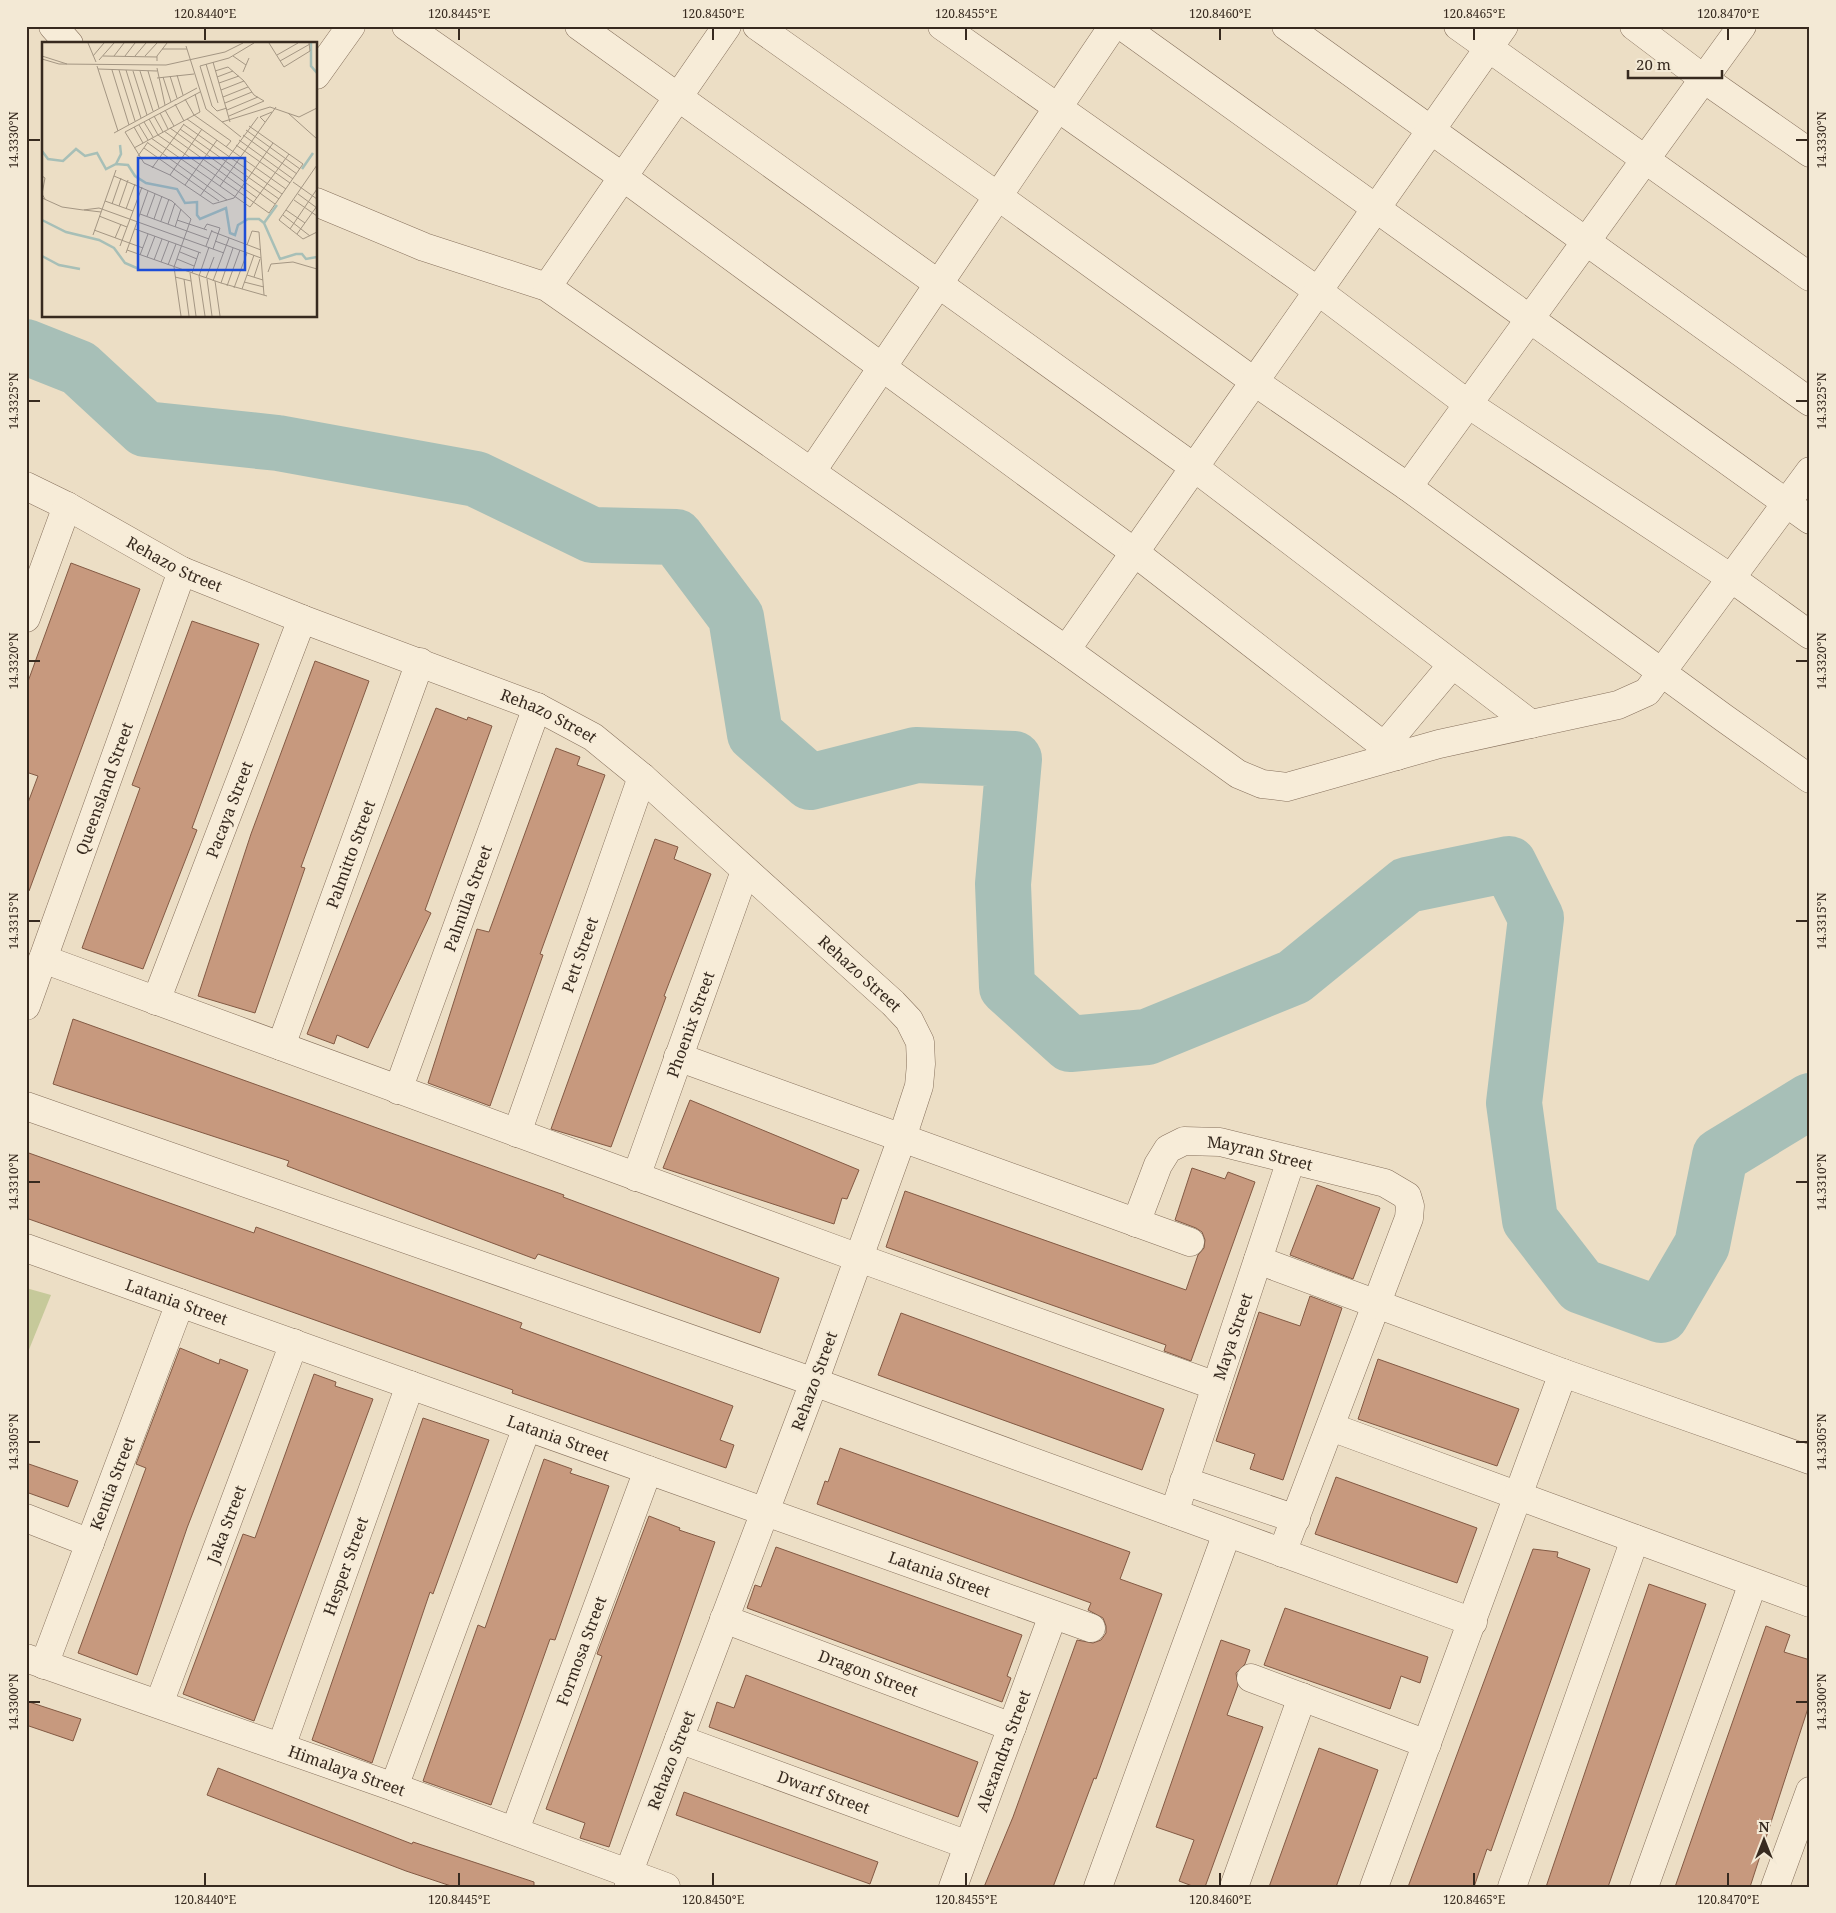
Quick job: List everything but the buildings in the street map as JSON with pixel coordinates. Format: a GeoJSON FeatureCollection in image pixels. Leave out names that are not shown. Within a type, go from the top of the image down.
{"type":"FeatureCollection","features":[{"type":"Feature","properties":{"kind":"street"},"geometry":{"type":"LineString","coordinates":[[53,26],[68,42]]}},
{"type":"Feature","properties":{"kind":"street"},"geometry":{"type":"LineString","coordinates":[[318,72],[351,26]]}},
{"type":"Feature","properties":{"kind":"street"},"geometry":{"type":"LineString","coordinates":[[406,26],[623,177],[1134,552],[1391,751]]}},
{"type":"Feature","properties":{"kind":"street"},"geometry":{"type":"LineString","coordinates":[[579,26],[1195,468],[1531,724]]}},
{"type":"Feature","properties":{"kind":"street"},"geometry":{"type":"LineString","coordinates":[[547,287],[727,26]]}},
{"type":"Feature","properties":{"kind":"street"},"geometry":{"type":"LineString","coordinates":[[757,26],[999,197],[1255,382],[1408,487],[1810,778]]}},
{"type":"Feature","properties":{"kind":"street"},"geometry":{"type":"LineString","coordinates":[[942,26],[1318,292],[1468,404],[1731,578],[1810,636]]}},
{"type":"Feature","properties":{"kind":"street"},"geometry":{"type":"LineString","coordinates":[[812,471],[881,366],[999,197],[1113,26]]}},
{"type":"Feature","properties":{"kind":"street"},"geometry":{"type":"LineString","coordinates":[[1122,26],[1374,210],[1530,318],[1810,520]]}},
{"type":"Feature","properties":{"kind":"street"},"geometry":{"type":"LineString","coordinates":[[1286,26],[1810,402]]}},
{"type":"Feature","properties":{"kind":"street"},"geometry":{"type":"LineString","coordinates":[[1458,26],[1810,277]]}},
{"type":"Feature","properties":{"kind":"street"},"geometry":{"type":"LineString","coordinates":[[1066,650],[1504,26]]}},
{"type":"Feature","properties":{"kind":"street"},"geometry":{"type":"LineString","coordinates":[[1634,26],[1704,79],[1810,153]]}},
{"type":"Feature","properties":{"kind":"street"},"geometry":{"type":"LineString","coordinates":[[1408,487],[1742,26]]}},
{"type":"Feature","properties":{"kind":"street"},"geometry":{"type":"LineString","coordinates":[[318,203],[424,247],[547,287],[1066,650],[1238,774],[1262,784],[1287,787],[1391,751],[1618,705],[1647,692],[1810,471]]}},
{"type":"Feature","properties":{"kind":"street","name":"Rehazo Street"},"geometry":{"type":"LineString","coordinates":[[26,486],[67,506],[182,571],[302,620],[538,707],[593,737],[642,777],[893,1003],[909,1020],[920,1042],[919,1086],[902,1138],[814,1382],[724,1618],[628,1880]]}},
{"type":"Feature","properties":{"kind":"street"},"geometry":{"type":"LineString","coordinates":[[26,618],[67,506]]}},
{"type":"Feature","properties":{"kind":"street","name":"Queensland Street"},"geometry":{"type":"LineString","coordinates":[[26,1006],[182,571]]}},
{"type":"Feature","properties":{"kind":"street","name":"Pacaya Street"},"geometry":{"type":"LineString","coordinates":[[156,1000],[302,620]]}},
{"type":"Feature","properties":{"kind":"street","name":"Palmitto Street"},"geometry":{"type":"LineString","coordinates":[[281,1046],[420,662]]}},
{"type":"Feature","properties":{"kind":"street"},"geometry":{"type":"LineString","coordinates":[[1391,751],[1452,665]]}},
{"type":"Feature","properties":{"kind":"street","name":"Palmilla Street"},"geometry":{"type":"LineString","coordinates":[[398,1090],[538,707]]}},
{"type":"Feature","properties":{"kind":"street","name":"Pett Street"},"geometry":{"type":"LineString","coordinates":[[517,1133],[642,777]]}},
{"type":"Feature","properties":{"kind":"street","name":"Phoenix Street"},"geometry":{"type":"LineString","coordinates":[[636,1176],[745,871]]}},
{"type":"Feature","properties":{"kind":"street"},"geometry":{"type":"LineString","coordinates":[[43,959],[859,1258],[1216,1386]]}},
{"type":"Feature","properties":{"kind":"street"},"geometry":{"type":"LineString","coordinates":[[678,1057],[1190,1242]]}},
{"type":"Feature","properties":{"kind":"street"},"geometry":{"type":"LineString","coordinates":[[26,1106],[814,1382],[1472,1622]]}},
{"type":"Feature","properties":{"kind":"street","name":"Mayran Street"},"geometry":{"type":"LineString","coordinates":[[1136,1223],[1158,1164],[1168,1150],[1184,1141],[1220,1142],[1396,1188],[1406,1196],[1410,1206],[1408,1218],[1378,1304]]}},
{"type":"Feature","properties":{"kind":"street","name":"Maya Street"},"geometry":{"type":"LineString","coordinates":[[1174,1513],[1291,1160]]}},
{"type":"Feature","properties":{"kind":"street","name":"Latania Street"},"geometry":{"type":"LineString","coordinates":[[26,1248],[1091,1628]]}},
{"type":"Feature","properties":{"kind":"street"},"geometry":{"type":"LineString","coordinates":[[1258,1260],[1563,1373],[1810,1460]]}},
{"type":"Feature","properties":{"kind":"street","name":"Kentia Street"},"geometry":{"type":"LineString","coordinates":[[35,1662],[90,1542],[180,1302]]}},
{"type":"Feature","properties":{"kind":"street"},"geometry":{"type":"LineString","coordinates":[[1282,1553],[1378,1304]]}},
{"type":"Feature","properties":{"kind":"street","name":"Jaka Street"},"geometry":{"type":"LineString","coordinates":[[159,1704],[294,1343]]}},
{"type":"Feature","properties":{"kind":"street"},"geometry":{"type":"LineString","coordinates":[[1374,1887],[1563,1373]]}},
{"type":"Feature","properties":{"kind":"street","name":"Hesper Street"},"geometry":{"type":"LineString","coordinates":[[281,1747],[410,1385]]}},
{"type":"Feature","properties":{"kind":"street"},"geometry":{"type":"LineString","coordinates":[[394,1787],[527,1427]]}},
{"type":"Feature","properties":{"kind":"street"},"geometry":{"type":"LineString","coordinates":[[1331,1427],[1810,1603]]}},
{"type":"Feature","properties":{"kind":"street","name":"Formosa Street"},"geometry":{"type":"LineString","coordinates":[[515,1830],[648,1470]]}},
{"type":"Feature","properties":{"kind":"street"},"geometry":{"type":"LineString","coordinates":[[1184,1481],[1296,1519]]}},
{"type":"Feature","properties":{"kind":"street"},"geometry":{"type":"LineString","coordinates":[[26,1518],[90,1542]]}},
{"type":"Feature","properties":{"kind":"street"},"geometry":{"type":"LineString","coordinates":[[1098,1887],[1227,1533]]}},
{"type":"Feature","properties":{"kind":"street"},"geometry":{"type":"LineString","coordinates":[[1512,1887],[1635,1539]]}},
{"type":"Feature","properties":{"kind":"street"},"geometry":{"type":"LineString","coordinates":[[1644,1887],[1753,1583]]}},
{"type":"Feature","properties":{"kind":"street","name":"Alexandra Street"},"geometry":{"type":"LineString","coordinates":[[953,1887],[1053,1615]]}},
{"type":"Feature","properties":{"kind":"street","name":"Dragon Street"},"geometry":{"type":"LineString","coordinates":[[724,1618],[1012,1727]]}},
{"type":"Feature","properties":{"kind":"street","name":"Himalaya Street"},"geometry":{"type":"LineString","coordinates":[[35,1662],[515,1830],[628,1880],[666,1887]]}},
{"type":"Feature","properties":{"kind":"street"},"geometry":{"type":"LineString","coordinates":[[1251,1678],[1427,1744]]}},
{"type":"Feature","properties":{"kind":"street"},"geometry":{"type":"LineString","coordinates":[[1234,1887],[1302,1697]]}},
{"type":"Feature","properties":{"kind":"street","name":"Dwarf Street"},"geometry":{"type":"LineString","coordinates":[[679,1739],[968,1845]]}},
{"type":"Feature","properties":{"kind":"street"},"geometry":{"type":"LineString","coordinates":[[1775,1887],[1810,1792]]}},
{"type":"Feature","properties":{"kind":"green space"},"geometry":{"type":"Polygon","coordinates":[[[26,1288],[51,1295],[26,1357],[26,1288]]]}},
{"type":"Feature","properties":{"kind":"waterway"},"geometry":{"type":"LineString","coordinates":[[26,347],[79,368],[145,429],[278,443],[476,479],[592,535],[676,537],[736,617],[755,734],[810,782],[916,755],[1014,759],[1003,884],[1007,987],[1070,1044],[1147,1037],[1294,977],[1407,885],[1509,864],[1536,918],[1514,1103],[1530,1220],[1581,1286],[1661,1315],[1702,1245],[1720,1156],[1810,1101]]}}]}
